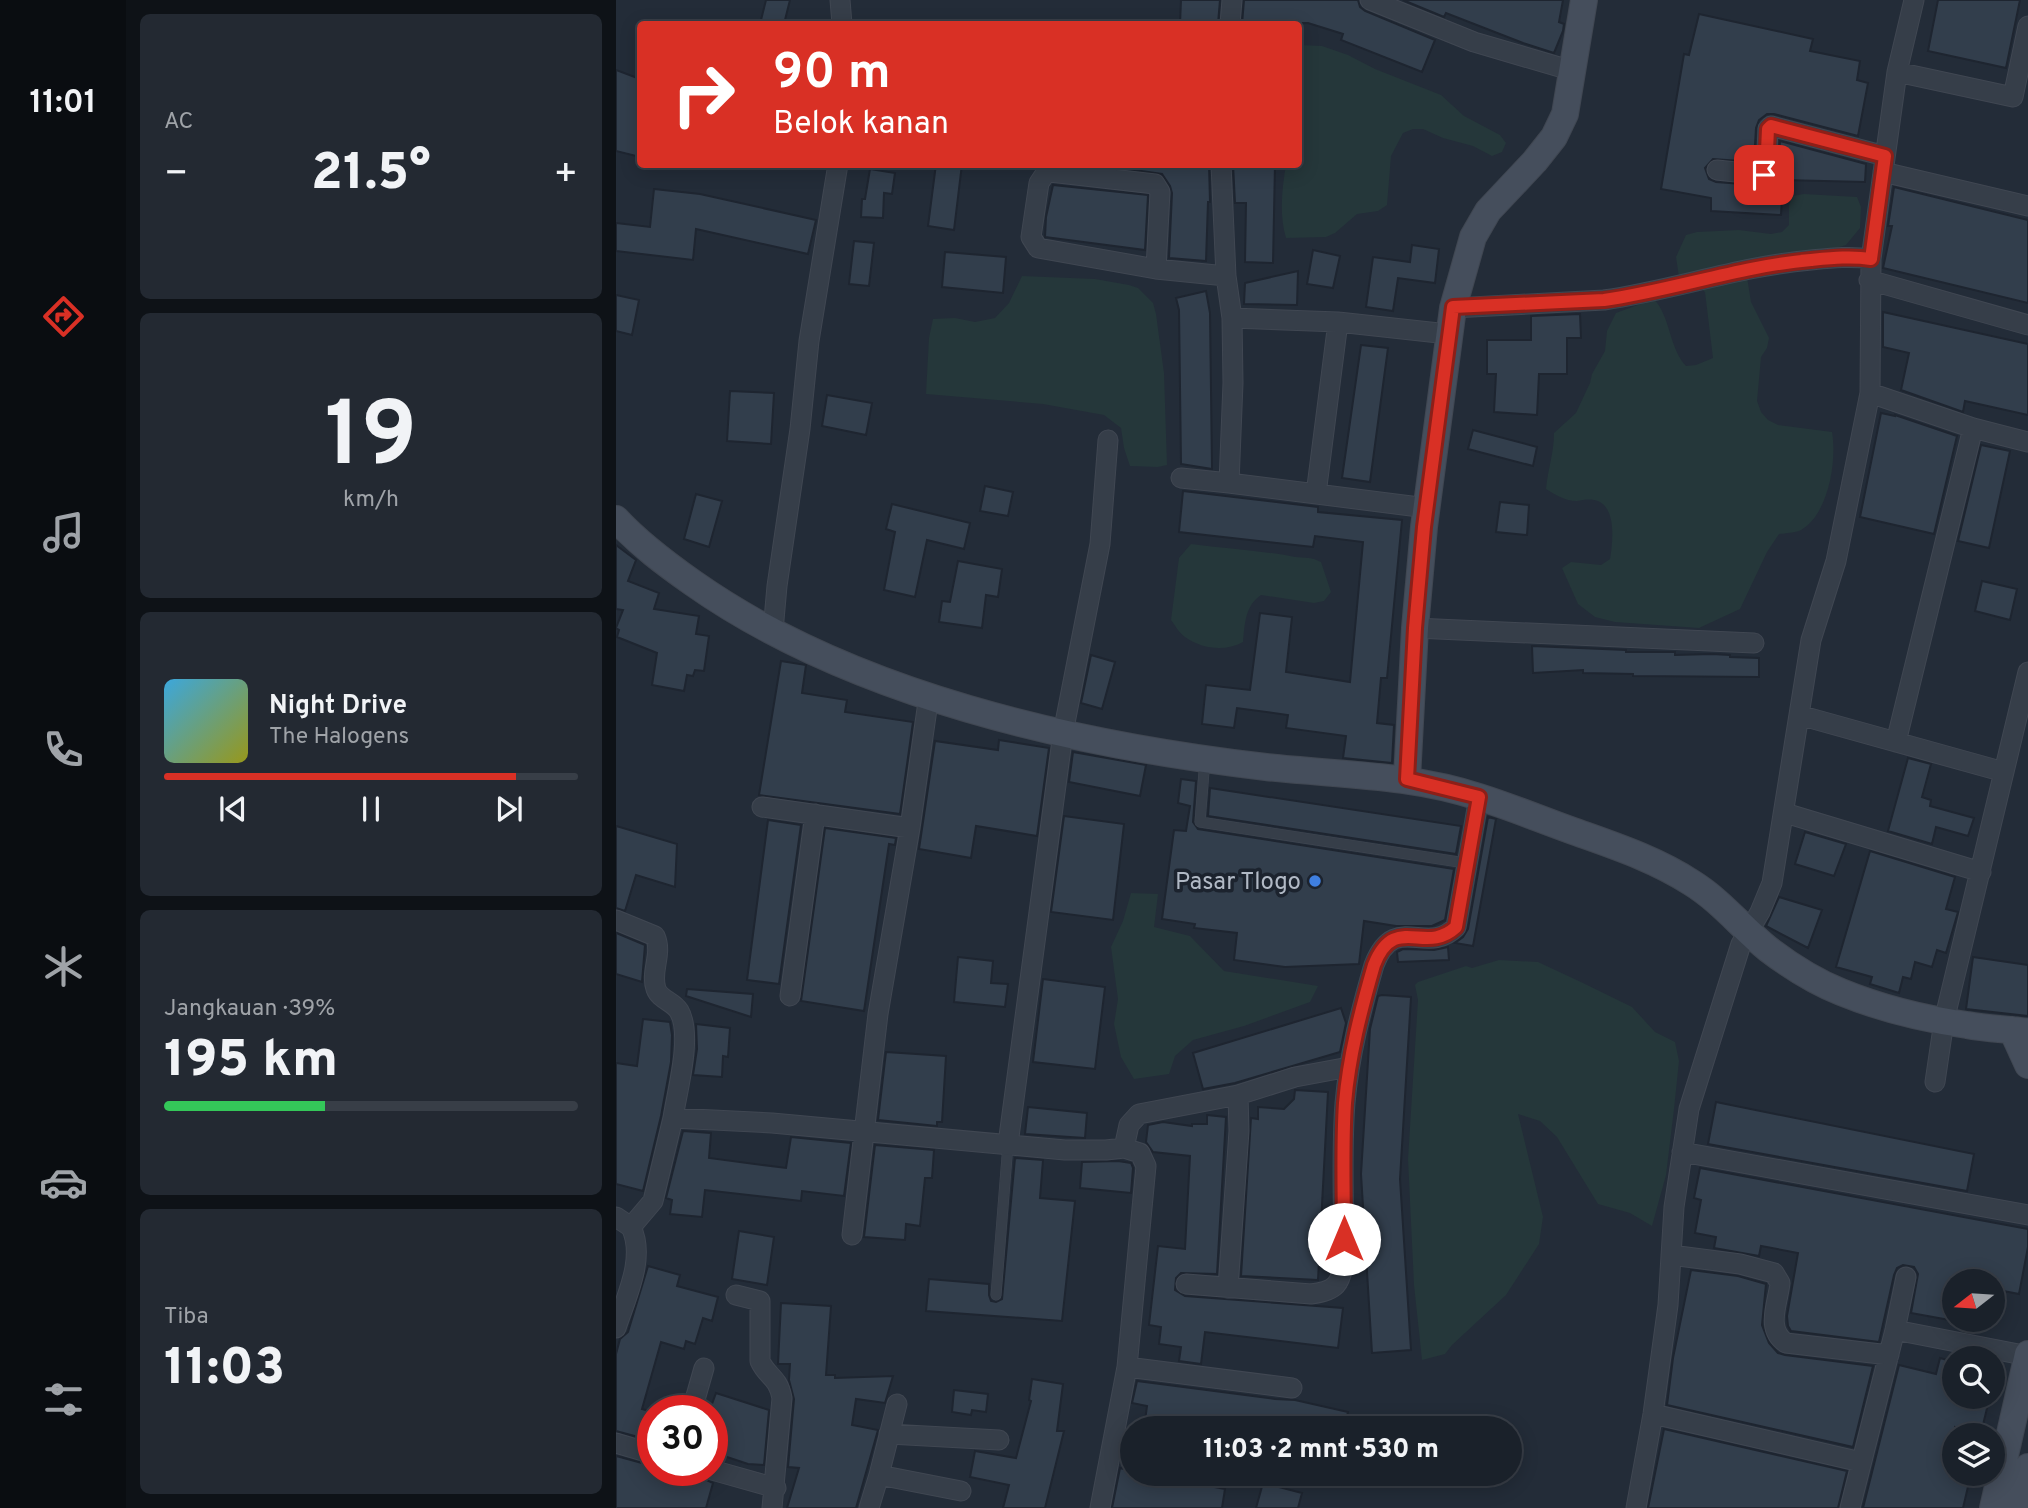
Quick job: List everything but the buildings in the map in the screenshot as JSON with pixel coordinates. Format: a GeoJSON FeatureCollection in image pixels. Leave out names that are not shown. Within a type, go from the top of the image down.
{"type":"FeatureCollection","features":[{"type":"Feature","properties":{"kind":"street"},"geometry":{"type":"LineString","coordinates":[[840,0],[842,21]]}},
{"type":"Feature","properties":{"kind":"street"},"geometry":{"type":"LineString","coordinates":[[1230,21],[1231,0]]}},
{"type":"Feature","properties":{"kind":"street"},"geometry":{"type":"LineString","coordinates":[[1370,0],[1474,42],[1573,71]]}},
{"type":"Feature","properties":{"kind":"street"},"geometry":{"type":"LineString","coordinates":[[1407,779],[1415,628],[1427,508],[1453,307],[1473,237],[1488,211],[1535,161],[1554,137],[1565,114],[1584,0]]}},
{"type":"Feature","properties":{"kind":"street"},"geometry":{"type":"LineString","coordinates":[[1636,1508],[1653,1414],[1668,1305],[1674,1207],[1689,1109],[1729,979],[1748,929],[1760,912],[1772,883],[1811,640],[1836,561],[1870,393],[1869,280],[1862,258],[1884,164],[1897,72],[1913,0]]}},
{"type":"Feature","properties":{"kind":"street"},"geometry":{"type":"LineString","coordinates":[[1897,72],[2021,99],[2028,26]]}},
{"type":"Feature","properties":{"kind":"street"},"geometry":{"type":"LineString","coordinates":[[1717,170],[1764,175],[1768,129],[1771,126],[1884,164],[2028,206]]}},
{"type":"Feature","properties":{"kind":"street"},"geometry":{"type":"LineString","coordinates":[[773,631],[809,341],[837,168]]}},
{"type":"Feature","properties":{"kind":"street"},"geometry":{"type":"LineString","coordinates":[[1221,168],[1226,276],[1232,318],[1233,383],[1229,483]]}},
{"type":"Feature","properties":{"kind":"street"},"geometry":{"type":"LineString","coordinates":[[1156,269],[1160,192],[1155,184],[1050,172],[1043,176],[1039,183],[1031,237],[1038,248],[1156,269],[1226,276]]}},
{"type":"Feature","properties":{"kind":"street"},"geometry":{"type":"LineString","coordinates":[[1453,307],[1604,300],[1629,297],[1771,263],[1862,258]]}},
{"type":"Feature","properties":{"kind":"street"},"geometry":{"type":"LineString","coordinates":[[1869,280],[2028,325]]}},
{"type":"Feature","properties":{"kind":"street"},"geometry":{"type":"LineString","coordinates":[[1232,318],[1338,323],[1448,334]]}},
{"type":"Feature","properties":{"kind":"street"},"geometry":{"type":"LineString","coordinates":[[1316,494],[1338,323]]}},
{"type":"Feature","properties":{"kind":"street"},"geometry":{"type":"LineString","coordinates":[[1870,393],[1973,428],[2028,442]]}},
{"type":"Feature","properties":{"kind":"street"},"geometry":{"type":"LineString","coordinates":[[1896,742],[1973,428]]}},
{"type":"Feature","properties":{"kind":"street"},"geometry":{"type":"LineString","coordinates":[[1008,1144],[1063,733],[1100,544],[1108,440]]}},
{"type":"Feature","properties":{"kind":"street"},"geometry":{"type":"LineString","coordinates":[[1181,478],[1427,508]]}},
{"type":"Feature","properties":{"kind":"street"},"geometry":{"type":"LineString","coordinates":[[616,519],[669,566],[728,607],[773,631],[862,672],[985,714],[1082,739],[1205,758],[1267,767],[1407,779],[1479,797],[1637,853],[1693,884],[1769,949],[1838,991],[1869,1002],[1944,1021],[2020,1031],[2028,1065]]}},
{"type":"Feature","properties":{"kind":"street"},"geometry":{"type":"LineString","coordinates":[[1415,628],[1754,643]]}},
{"type":"Feature","properties":{"kind":"street"},"geometry":{"type":"LineString","coordinates":[[1935,1082],[1944,1021],[2028,672]]}},
{"type":"Feature","properties":{"kind":"street"},"geometry":{"type":"LineString","coordinates":[[852,1235],[878,1014],[910,828],[929,695]]}},
{"type":"Feature","properties":{"kind":"street"},"geometry":{"type":"LineString","coordinates":[[1798,715],[2004,772]]}},
{"type":"Feature","properties":{"kind":"street"},"geometry":{"type":"LineString","coordinates":[[1186,1284],[1311,1294],[1323,1293],[1337,1285],[1342,1276],[1344,1260],[1343,1144],[1349,1067],[1363,1002],[1380,949],[1388,942],[1404,936],[1440,938],[1447,936],[1456,927],[1479,797]]}},
{"type":"Feature","properties":{"kind":"street"},"geometry":{"type":"LineString","coordinates":[[762,807],[910,828]]}},
{"type":"Feature","properties":{"kind":"street"},"geometry":{"type":"LineString","coordinates":[[1785,813],[1981,872]]}},
{"type":"Feature","properties":{"kind":"street"},"geometry":{"type":"LineString","coordinates":[[790,996],[815,814]]}},
{"type":"Feature","properties":{"kind":"street"},"geometry":{"type":"LineString","coordinates":[[616,920],[655,936],[659,948],[654,979],[656,990],[678,1009],[684,1030],[683,1056],[673,1118],[653,1201],[624,1222],[637,1249],[632,1276],[616,1328]]}},
{"type":"Feature","properties":{"kind":"street"},"geometry":{"type":"LineString","coordinates":[[1124,1147],[1129,1125],[1139,1114],[1238,1095],[1295,1077],[1349,1067]]}},
{"type":"Feature","properties":{"kind":"street"},"geometry":{"type":"LineString","coordinates":[[1228,1288],[1239,1131],[1238,1095]]}},
{"type":"Feature","properties":{"kind":"street"},"geometry":{"type":"LineString","coordinates":[[673,1118],[772,1123],[1065,1150],[1124,1147],[1140,1153],[1146,1166],[1127,1367],[1100,1508]]}},
{"type":"Feature","properties":{"kind":"street"},"geometry":{"type":"LineString","coordinates":[[1682,1152],[2028,1215]]}},
{"type":"Feature","properties":{"kind":"street"},"geometry":{"type":"LineString","coordinates":[[1671,1255],[1740,1264],[1774,1273],[1780,1283],[1774,1324],[1779,1338],[1786,1343],[1889,1356]]}},
{"type":"Feature","properties":{"kind":"street"},"geometry":{"type":"LineString","coordinates":[[1850,1508],[1906,1277]]}},
{"type":"Feature","properties":{"kind":"street"},"geometry":{"type":"LineString","coordinates":[[736,1295],[760,1301],[760,1360],[762,1366],[776,1379],[782,1398],[772,1508]]}},
{"type":"Feature","properties":{"kind":"street"},"geometry":{"type":"LineString","coordinates":[[1895,1330],[2028,1355],[1993,1508]]}},
{"type":"Feature","properties":{"kind":"street"},"geometry":{"type":"LineString","coordinates":[[1127,1367],[1292,1388]]}},
{"type":"Feature","properties":{"kind":"street"},"geometry":{"type":"LineString","coordinates":[[696,1395],[704,1368]]}},
{"type":"Feature","properties":{"kind":"street"},"geometry":{"type":"LineString","coordinates":[[869,1508],[897,1404]]}},
{"type":"Feature","properties":{"kind":"street"},"geometry":{"type":"LineString","coordinates":[[1653,1414],[1861,1462]]}},
{"type":"Feature","properties":{"kind":"street"},"geometry":{"type":"LineString","coordinates":[[889,1434],[999,1440]]}},
{"type":"Feature","properties":{"kind":"street"},"geometry":{"type":"LineString","coordinates":[[616,1443],[637,1449]]}},
{"type":"Feature","properties":{"kind":"street"},"geometry":{"type":"LineString","coordinates":[[2019,1508],[2028,1467]]}},
{"type":"Feature","properties":{"kind":"street"},"geometry":{"type":"LineString","coordinates":[[728,1475],[775,1488]]}},
{"type":"Feature","properties":{"kind":"street"},"geometry":{"type":"LineString","coordinates":[[879,1475],[961,1492]]}},
{"type":"Feature","properties":{"kind":"lane"},"geometry":{"type":"LineString","coordinates":[[1205,758],[1200,822],[1459,862]]}},
{"type":"Feature","properties":{"kind":"lane"},"geometry":{"type":"LineString","coordinates":[[996,1295],[1008,1144]]}},
{"type":"Feature","properties":{"kind":"shaded area"},"geometry":{"type":"Polygon","coordinates":[[[1302,45],[1322,46],[1348,55],[1375,69],[1441,95],[1464,116],[1500,135],[1506,143],[1502,152],[1492,156],[1473,146],[1423,129],[1403,133],[1391,156],[1387,205],[1378,211],[1357,214],[1335,233],[1326,237],[1286,238],[1282,211],[1286,168],[1302,168],[1302,45]]]}},
{"type":"Feature","properties":{"kind":"shaded area"},"geometry":{"type":"Polygon","coordinates":[[[1804,194],[1857,197],[1861,207],[1860,228],[1846,245],[1747,277],[1751,302],[1769,338],[1761,357],[1757,401],[1761,412],[1768,420],[1778,425],[1832,432],[1832,471],[1818,512],[1801,530],[1779,534],[1767,552],[1740,609],[1699,628],[1615,622],[1595,617],[1578,604],[1562,568],[1571,562],[1601,565],[1610,559],[1612,524],[1607,508],[1601,503],[1592,500],[1569,500],[1546,489],[1554,433],[1576,413],[1605,351],[1607,331],[1616,313],[1654,299],[1664,315],[1676,351],[1686,366],[1713,358],[1705,292],[1679,277],[1676,257],[1686,235],[1739,230],[1771,234],[1782,232],[1789,225],[1789,205],[1793,196],[1804,194]]]}},
{"type":"Feature","properties":{"kind":"shaded area"},"geometry":{"type":"Polygon","coordinates":[[[1022,276],[1095,279],[1129,285],[1138,288],[1153,303],[1164,373],[1167,465],[1130,466],[1121,428],[1104,415],[1043,404],[926,394],[929,338],[933,319],[955,318],[975,322],[995,318],[1009,303],[1022,276]]]}},
{"type":"Feature","properties":{"kind":"shaded area"},"geometry":{"type":"Polygon","coordinates":[[[1191,544],[1315,559],[1321,562],[1331,592],[1324,601],[1314,603],[1261,595],[1249,610],[1243,642],[1221,648],[1199,644],[1183,635],[1171,620],[1179,558],[1191,544]]]}},
{"type":"Feature","properties":{"kind":"shaded area"},"geometry":{"type":"Polygon","coordinates":[[[1131,893],[1158,894],[1154,927],[1190,936],[1224,971],[1318,986],[1310,1002],[1244,1026],[1193,1040],[1175,1056],[1169,1074],[1134,1079],[1121,1057],[1114,1024],[1118,999],[1111,947],[1123,921],[1131,893]]]}},
{"type":"Feature","properties":{"kind":"shaded area"},"geometry":{"type":"Polygon","coordinates":[[[1499,960],[1538,962],[1632,1007],[1655,1032],[1675,1042],[1679,1061],[1666,1175],[1652,1226],[1630,1213],[1598,1204],[1557,1137],[1540,1121],[1518,1114],[1543,1217],[1539,1244],[1506,1295],[1445,1354],[1422,1360],[1414,1285],[1408,1159],[1418,1000],[1415,985],[1466,966],[1472,968],[1499,960]]]}},
{"type":"Feature","properties":{"kind":"place","name":"Pasar Tlogo"},"geometry":{"type":"Point","coordinates":[1315,881]}},
{"type":"Feature","properties":{"kind":"route"},"geometry":{"type":"LineString","coordinates":[[1344,1239],[1345,1102],[1349,1067],[1374,965],[1380,949],[1388,942],[1404,936],[1440,938],[1447,936],[1456,927],[1479,797],[1407,779],[1415,628],[1424,527],[1453,307],[1604,300],[1629,297],[1771,263],[1852,256],[1871,259],[1885,156],[1771,126],[1768,129],[1764,175]]}}]}
